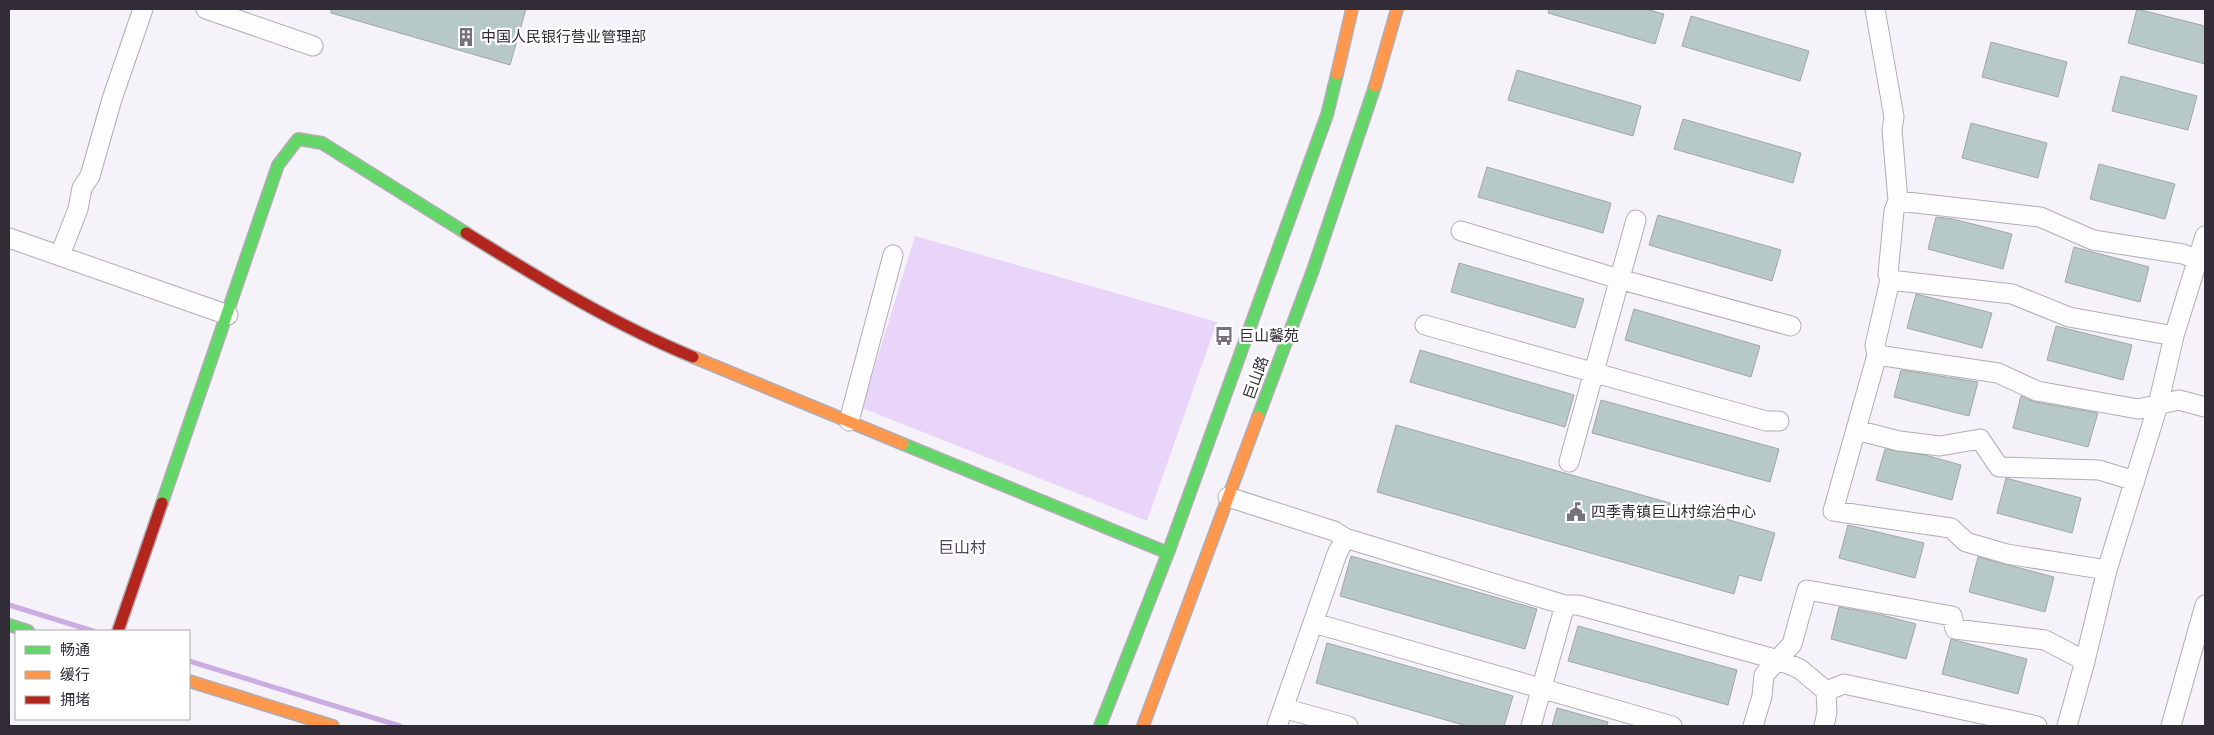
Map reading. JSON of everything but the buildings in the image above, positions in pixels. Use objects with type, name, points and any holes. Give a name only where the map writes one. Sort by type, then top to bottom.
[{"type":"street","points":[[60,255],[78,209],[82,188],[90,176],[112,99],[144,9]]},
{"type":"street","points":[[206,9],[313,46]]},
{"type":"street","name":"巨山路","points":[[1100,726],[1168,553],[1327,115],[1352,9]]},
{"type":"street","name":"巨山路","points":[[1142,726],[1313,270],[1372,97],[1397,9]]},
{"type":"street","points":[[1876,9],[1894,117],[1892,130],[1898,201],[1894,211],[1888,274],[1890,280],[1875,345],[1877,355],[1833,511],[1951,528],[1966,542],[2007,554],[2107,570]]},
{"type":"street","points":[[118,630],[278,165],[298,140],[322,144],[563,294],[661,344],[1168,553]]},
{"type":"street","points":[[1898,201],[2040,217],[2093,240],[2182,254],[2198,260]]},
{"type":"street","points":[[1569,462],[1636,220]]},
{"type":"street","points":[[1461,231],[1619,279],[1791,326]]},
{"type":"street","points":[[2067,726],[2086,661],[2107,570],[2158,405],[2174,336],[2205,236]]},
{"type":"street","points":[[9,238],[228,315]]},
{"type":"street","points":[[849,421],[893,255]]},
{"type":"street","points":[[1890,280],[2012,294],[2069,317],[2174,336]]},
{"type":"street","points":[[1425,325],[1766,421],[1779,421]]},
{"type":"street","points":[[1877,355],[1998,372],[2037,391],[2138,409],[2179,400],[2205,407]]},
{"type":"street","points":[[1856,430],[1899,441],[1940,446],[1980,438],[1999,467],[2099,470],[2135,481]]},
{"type":"street","points":[[1228,497],[1334,531],[1345,538],[1565,605],[1578,605],[1779,660],[1800,669],[1826,691],[1827,712],[1824,726]]},
{"type":"street","points":[[1276,726],[1337,554],[1345,538]]},
{"type":"street","points":[[1753,726],[1762,696],[1764,675],[1792,644],[1807,590],[1952,616],[1954,629],[2045,640],[2086,661]]},
{"type":"street","points":[[1531,726],[1565,605]]},
{"type":"street","points":[[2171,726],[2205,605]]},
{"type":"street","points":[[1314,623],[1672,726]]},
{"type":"street","points":[[9,625],[25,630]]},
{"type":"street","points":[[190,681],[333,726]]},
{"type":"street","points":[[1826,691],[1844,684],[2037,726]]},
{"type":"street","points":[[1283,708],[1348,726]]},
{"type":"shaded area","points":[[915,236],[1217,322],[1147,521],[862,408]]},
{"type":"waterway","points":[[9,605],[90,630]]},
{"type":"waterway","points":[[190,661],[400,726]]},
{"type":"traffic: fast","points":[[1100,726],[1168,553],[1327,115],[1337,74]]},
{"type":"traffic: fast","points":[[1258,417],[1313,270],[1375,86]]},
{"type":"traffic: fast","points":[[162,503],[278,165],[298,139],[322,143],[466,233]]},
{"type":"traffic: fast","points":[[903,444],[1168,553]]},
{"type":"traffic: fast","points":[[9,625],[25,630]]},
{"type":"traffic: slow","points":[[1337,74],[1352,9]]},
{"type":"traffic: slow","points":[[1375,86],[1397,9]]},
{"type":"traffic: slow","points":[[693,357],[903,444]]},
{"type":"traffic: slow","points":[[1143,726],[1258,417]]},
{"type":"traffic: slow","points":[[190,681],[333,726]]},
{"type":"traffic: jam","points":[[466,233],[549,284],[634,330],[693,357]]},
{"type":"traffic: jam","points":[[118,630],[162,503]]},
{"type":"place","name":"中国人民银行营业管理部","points":[[466,37]]},
{"type":"place","name":"巨山馨苑","points":[[1224,336]]},
{"type":"place","name":"四季青镇巨山村综治中心","points":[[1576,512]]},
{"type":"district","name":"巨山村","points":[[962,547]]}]
